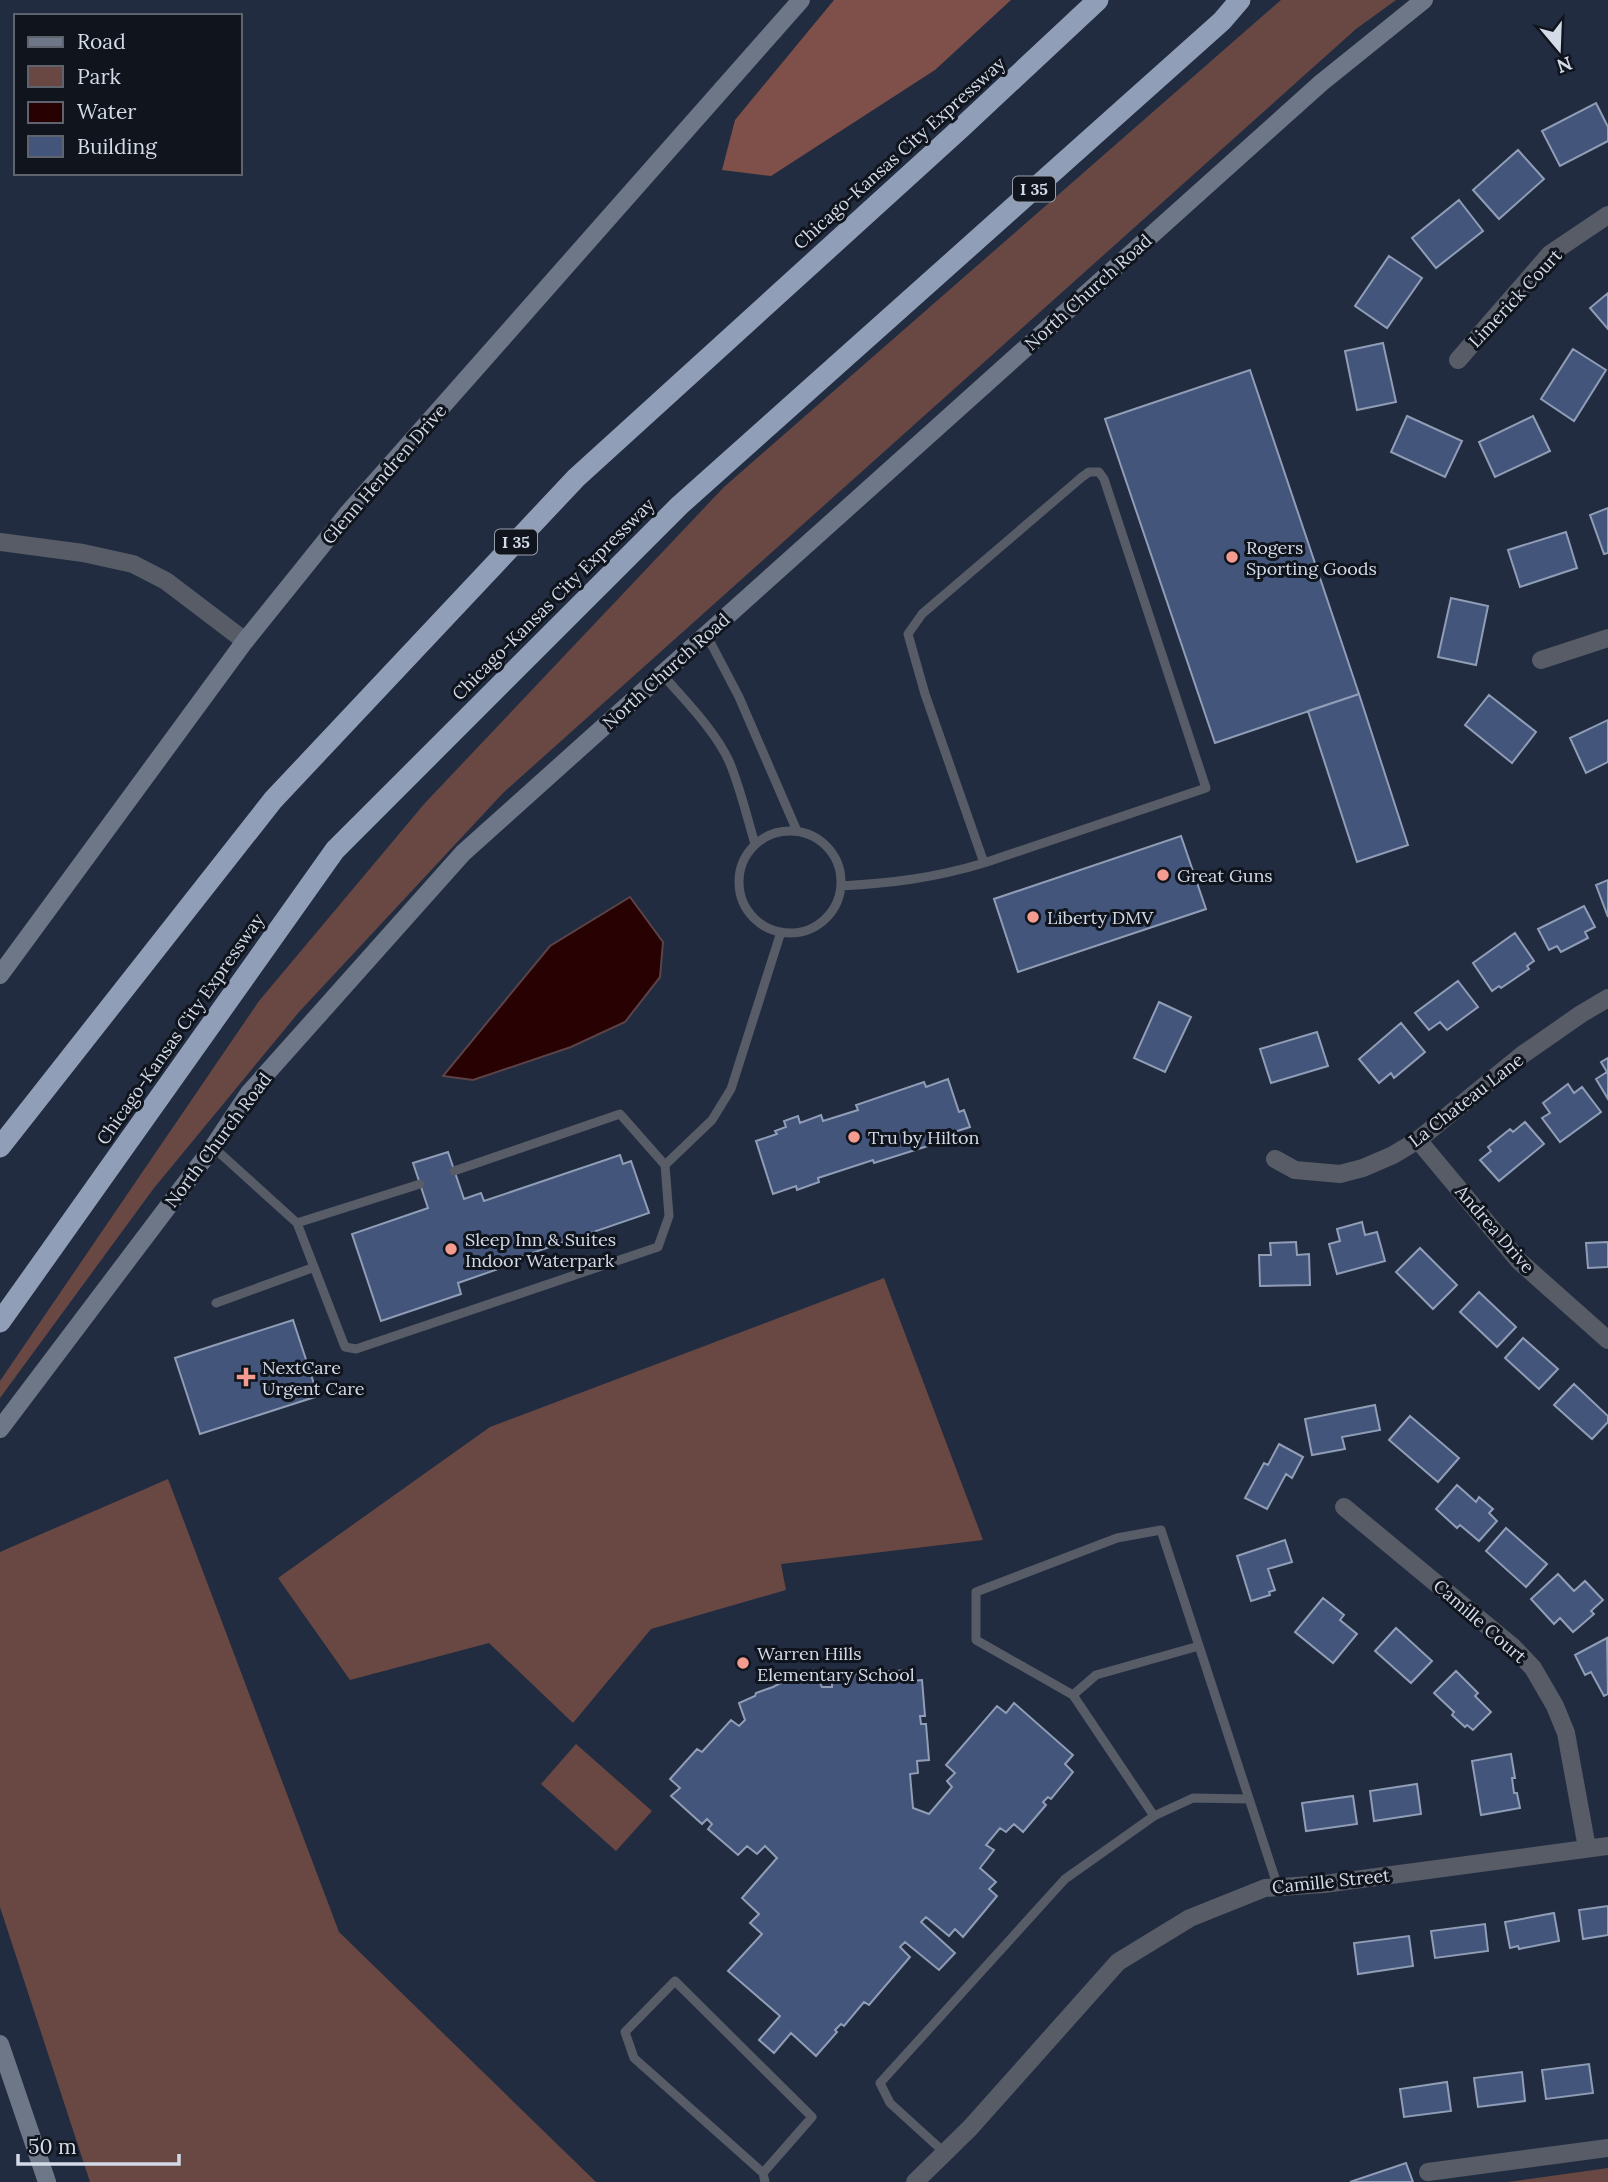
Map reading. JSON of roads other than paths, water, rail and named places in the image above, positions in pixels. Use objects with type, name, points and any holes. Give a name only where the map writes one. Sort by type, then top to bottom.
[{"type":"highway","name":"Chicago-Kansas City Expressway","points":[[0,1147],[273,800],[576,478],[1098,0]]},
{"type":"highway","name":"Chicago-Kansas City Expressway","points":[[0,1322],[335,850],[680,505],[1222,21],[1240,0]]},
{"type":"highway","points":[[1222,21],[1252,0]]},
{"type":"main road","name":"Glenn Hendren Drive","points":[[0,975],[245,641],[348,513],[801,0]]},
{"type":"main road","name":"North Church Road","points":[[0,1429],[213,1147],[249,1093],[463,853],[1321,83],[1424,0]]},
{"type":"main road","points":[[0,2044],[47,2182]]},
{"type":"street","name":"Limerick Court","points":[[1458,360],[1550,254],[1608,215]]},
{"type":"street","points":[[0,542],[83,552],[132,564],[166,581],[245,641]]},
{"type":"street","points":[[1541,660],[1608,638]]},
{"type":"street","name":"La Chateau Lane","points":[[1275,1158],[1295,1170],[1340,1174],[1363,1168],[1392,1155],[1419,1140],[1522,1055],[1608,998]]},
{"type":"street","name":"Andrea Drive","points":[[1419,1140],[1519,1261],[1608,1340]]},
{"type":"street","name":"Camille Court","points":[[1344,1507],[1513,1647],[1532,1668],[1555,1706],[1566,1733],[1587,1849]]},
{"type":"street","name":"Camille Street","points":[[915,2182],[970,2128],[1118,1962],[1190,1918],[1265,1888],[1324,1884],[1608,1846]]},
{"type":"street","points":[[1428,2172],[1608,2148]]},
{"type":"lane","points":[[841,886],[918,880],[948,874],[984,863],[1206,788],[1104,479],[1099,472],[1089,472],[1082,477],[922,614],[908,634],[925,694],[984,863]]},
{"type":"lane","points":[[706,634],[739,697],[797,831]]},
{"type":"lane","points":[[663,676],[694,709],[729,761],[755,844]]},
{"type":"lane","points":[[797,831],[809,834],[830,850],[840,873],[841,886],[833,909],[816,926],[793,933],[781,932],[758,922],[743,902],[739,878],[747,854],[755,844],[775,833],[797,831]]},
{"type":"lane","points":[[665,1165],[712,1120],[731,1089],[781,932]]},
{"type":"lane","points":[[213,1147],[297,1223],[312,1268],[345,1348],[356,1349],[658,1247],[669,1216],[665,1165],[620,1114],[454,1171]]},
{"type":"lane","points":[[297,1223],[420,1184]]},
{"type":"lane","points":[[216,1303],[312,1268]]},
{"type":"lane","points":[[1154,1816],[1073,1695],[976,1640],[976,1592],[1117,1538],[1161,1530],[1278,1887]]},
{"type":"lane","points":[[1073,1695],[1096,1675],[1199,1646]]},
{"type":"lane","points":[[945,2153],[890,2103],[880,2083],[1065,1879],[1154,1816],[1193,1798],[1249,1799]]},
{"type":"lane","points":[[675,1981],[812,2117],[764,2177],[634,2058],[625,2032],[675,1981]]},
{"type":"water","points":[[630,897],[663,942],[660,977],[625,1022],[571,1047],[473,1080],[443,1076],[550,946]]},
{"type":"place","name":"Rogers Sporting Goods","points":[[1232,557]]},
{"type":"place","name":"Great Guns","points":[[1163,875]]},
{"type":"place","name":"Liberty DMV","points":[[1033,917]]},
{"type":"place","name":"Tru by Hilton","points":[[854,1137]]},
{"type":"place","name":"Sleep Inn & Suites Indoor Waterpark","points":[[451,1249]]},
{"type":"place","name":"NextCare Urgent Care","points":[[246,1377]]},
{"type":"place","name":"Warren Hills Elementary School","points":[[743,1663]]}]
